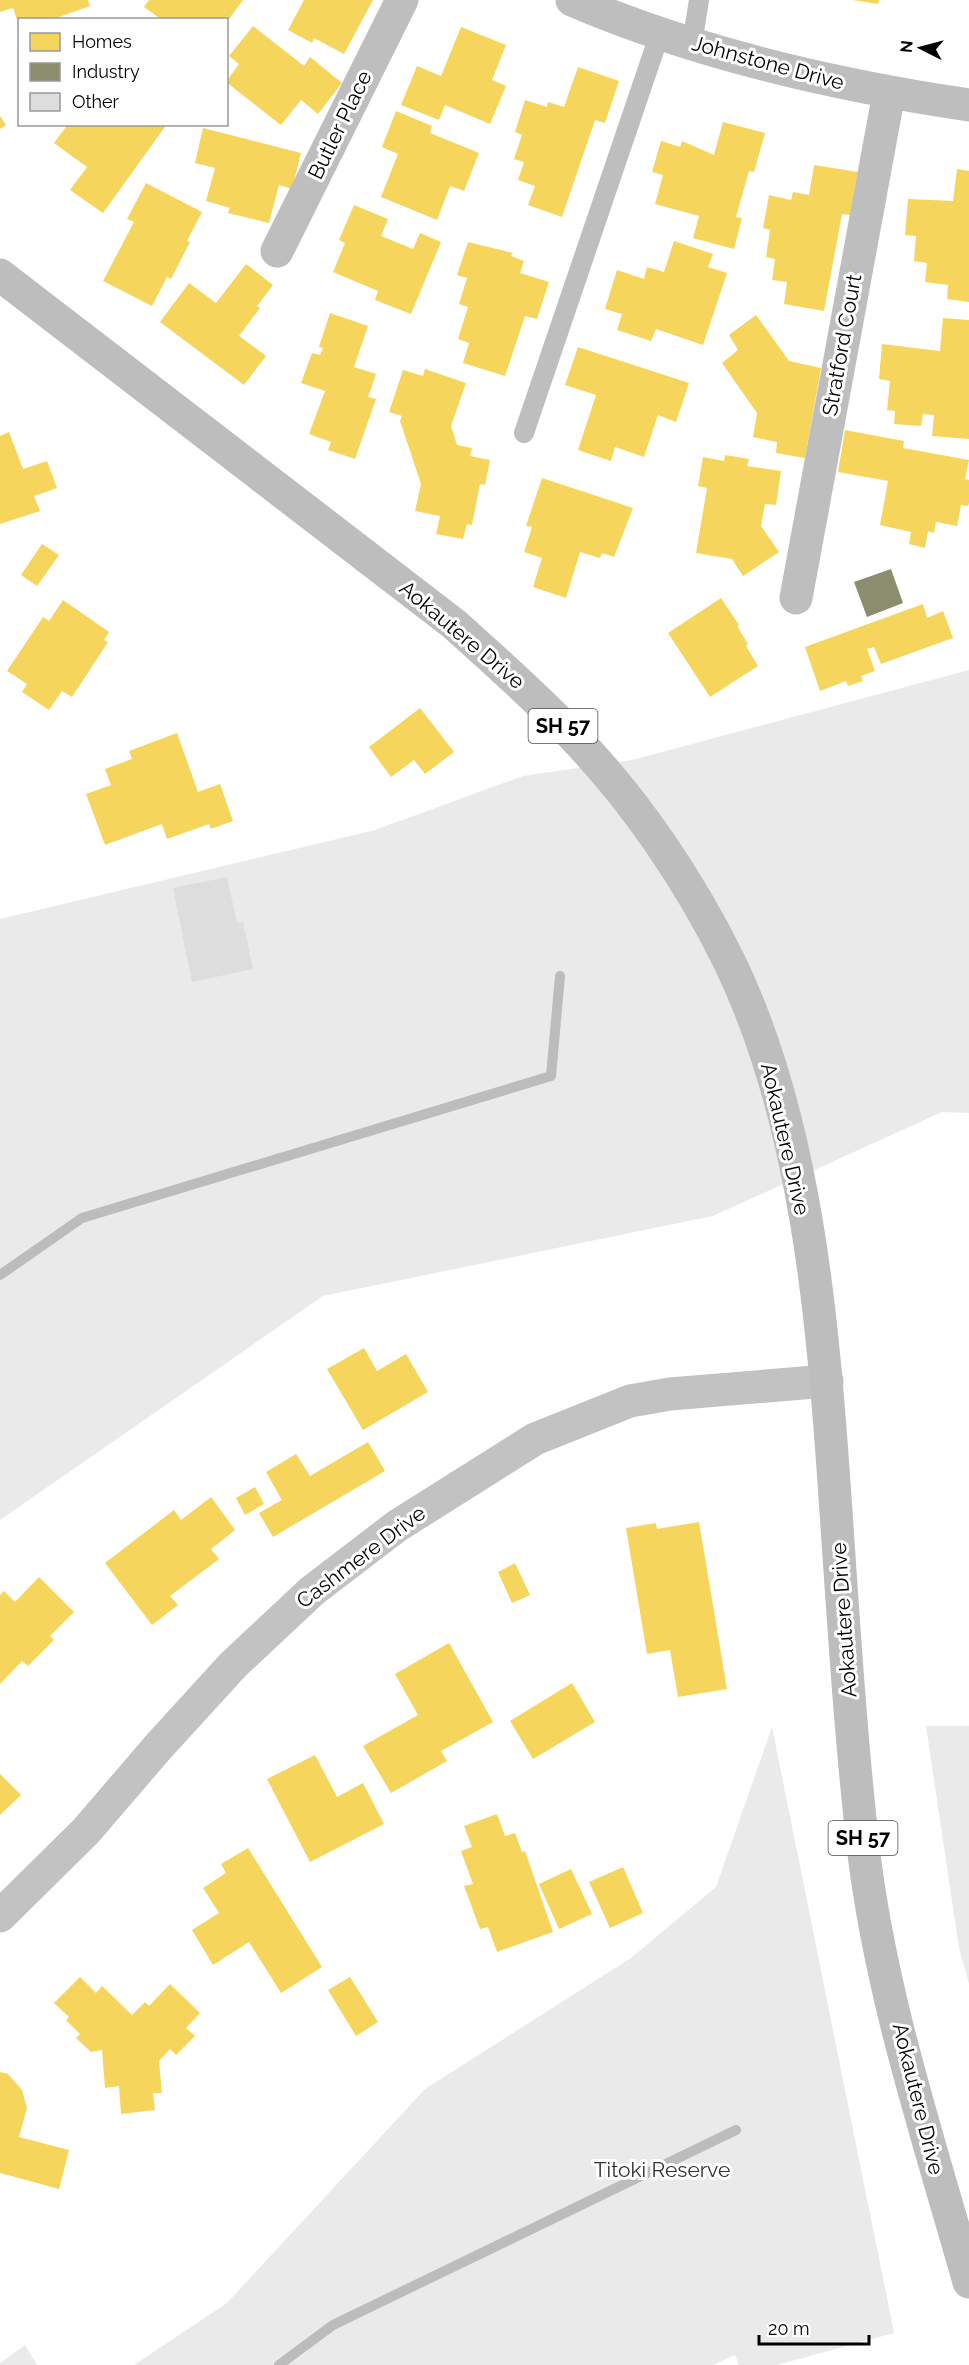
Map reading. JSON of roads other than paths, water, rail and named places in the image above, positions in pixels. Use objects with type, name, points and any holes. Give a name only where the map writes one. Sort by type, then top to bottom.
[{"type":"highway","name":"Aokautere Drive","points":[[0,275],[454,624],[530,693],[575,738],[618,787],[677,870],[730,964],[776,1081],[806,1226],[827,1381],[847,1670],[864,1853],[882,1957],[930,2151],[969,2282]]},
{"type":"street","name":"Butler Place","points":[[278,251],[402,0]]},
{"type":"street","name":"Johnstone Drive","points":[[572,0],[715,52],[888,93],[969,105]]},
{"type":"street","name":"Stratford Court","points":[[796,598],[888,93]]},
{"type":"street","name":"Cashmere Drive","points":[[0,1916],[86,1831],[232,1665],[312,1591],[397,1526],[535,1439],[630,1401],[670,1394],[827,1381]]},
{"type":"lane","points":[[692,44],[699,0]]},
{"type":"lane","points":[[524,433],[660,33]]},
{"type":"waterway","points":[[0,1275],[82,1218],[551,1076],[560,976]]},
{"type":"waterway","points":[[279,2365],[333,2325],[736,2130]]},
{"type":"park label","name":"Titoki Reserve","points":[[662,2170]]}]
